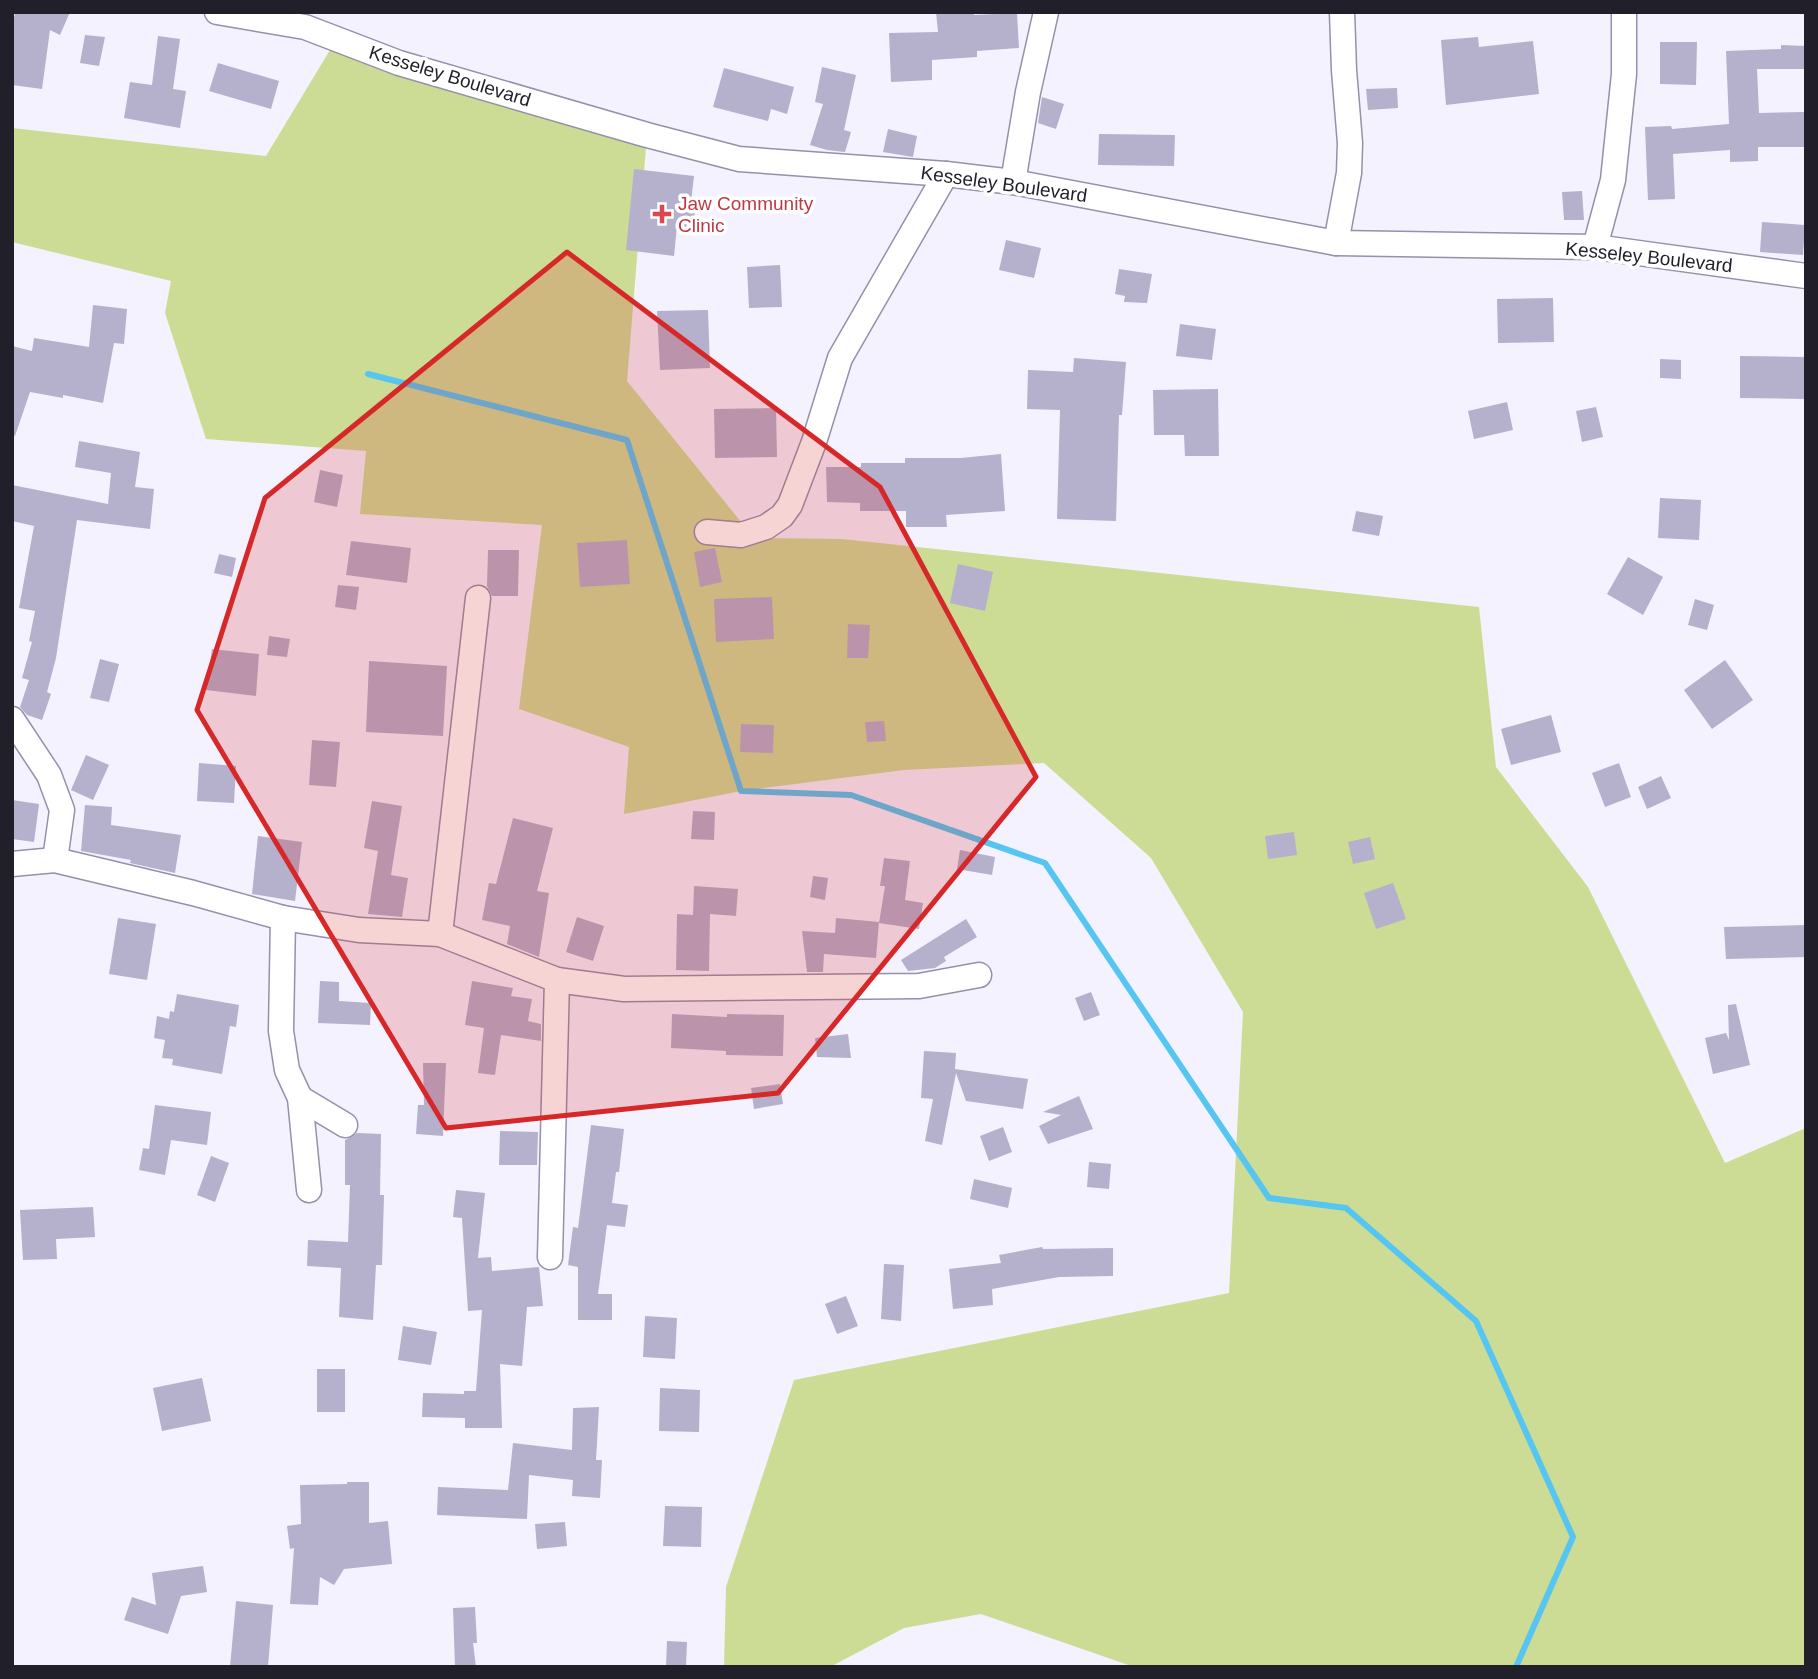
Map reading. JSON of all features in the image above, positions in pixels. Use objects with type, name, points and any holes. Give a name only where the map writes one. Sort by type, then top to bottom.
[{"type":"street","name":"Kesseley Boulevard","points":[[217,12],[305,27],[399,64],[739,159],[946,174],[1013,182],[1336,243],[1595,247],[1806,276]]},
{"type":"street","points":[[1013,182],[1028,92],[1046,12]]},
{"type":"street","points":[[1336,243],[1349,173],[1350,143],[1342,12]]},
{"type":"street","points":[[1595,247],[1613,180],[1624,75],[1625,12]]},
{"type":"street","points":[[706,532],[741,535],[766,527],[782,516],[790,505],[814,442],[840,358],[946,174]]},
{"type":"street","points":[[440,934],[478,598]]},
{"type":"street","points":[[12,719],[49,775],[62,810],[55,860]]},
{"type":"street","points":[[12,864],[55,860],[283,918],[359,930],[440,934],[557,980],[624,989],[919,986],[979,975]]},
{"type":"street","points":[[283,918],[281,1031],[287,1070],[300,1098],[309,1190]]},
{"type":"street","points":[[550,1257],[557,980]]},
{"type":"street","points":[[300,1098],[345,1125]]},
{"type":"highlighted area","points":[[567,252],[880,487],[1036,777],[778,1093],[446,1128],[197,710],[265,498]]},
{"type":"green space","points":[[330,50],[399,63],[647,135],[627,381],[754,538],[842,539],[1479,607],[1496,767],[1588,887],[1725,1163],[1806,1128],[1806,1663],[1801,1667],[1134,1667],[981,1614],[904,1628],[830,1667],[724,1667],[726,1587],[794,1380],[1229,1293],[1243,1012],[1151,858],[1044,763],[904,770],[741,791],[624,814],[629,747],[519,709],[542,525],[360,514],[366,451],[206,439],[165,313],[171,281],[12,242],[12,128],[266,156]]},
{"type":"building","points":[[12,12],[70,12],[60,35],[50,30],[42,89],[12,85],[12,21],[15,15]]},
{"type":"building","points":[[936,12],[974,12],[974,15],[1017,13],[1019,48],[977,51],[977,57],[932,60],[932,80],[891,82],[889,33],[938,32]]},
{"type":"building","points":[[85,35],[105,37],[99,66],[80,63]]},
{"type":"building","points":[[158,36],[180,39],[173,89],[186,91],[180,128],[124,118],[130,82],[152,85]]},
{"type":"building","points":[[1478,37],[1479,47],[1533,41],[1539,94],[1446,105],[1441,40]]},
{"type":"building","points":[[1660,42],[1697,42],[1696,85],[1660,84]]},
{"type":"building","points":[[1781,45],[1806,46],[1806,69],[1757,69],[1759,113],[1806,112],[1806,147],[1758,147],[1758,161],[1730,162],[1730,150],[1673,154],[1675,199],[1648,200],[1645,127],[1671,126],[1672,129],[1729,124],[1726,51],[1781,49]]},
{"type":"building","points":[[218,63],[279,81],[271,109],[209,91]]},
{"type":"building","points":[[822,67],[856,75],[844,130],[851,132],[845,152],[810,145],[823,104],[815,102]]},
{"type":"building","points":[[724,68],[794,87],[787,114],[771,109],[768,121],[713,107]]},
{"type":"building","points":[[1397,88],[1398,108],[1368,110],[1366,89]]},
{"type":"building","points":[[1042,97],[1064,104],[1056,129],[1038,123]]},
{"type":"building","points":[[888,129],[917,136],[913,157],[883,152]]},
{"type":"building","points":[[1099,134],[1175,135],[1174,166],[1098,165]]},
{"type":"building","name":"Jaw Community Clinic","points":[[634,169],[694,176],[691,202],[696,202],[693,228],[677,226],[674,256],[626,250]]},
{"type":"building","points":[[1582,191],[1584,220],[1564,220],[1562,192]]},
{"type":"building","points":[[1762,222],[1805,225],[1803,255],[1760,252]]},
{"type":"building","points":[[1006,240],[1041,248],[1034,278],[999,270]]},
{"type":"building","points":[[780,265],[782,307],[749,308],[747,267]]},
{"type":"building","points":[[1119,269],[1152,274],[1147,303],[1124,302],[1125,296],[1115,294]]},
{"type":"building","points":[[1553,298],[1554,342],[1498,343],[1497,299]]},
{"type":"building","points":[[93,305],[127,309],[124,344],[114,343],[103,403],[30,392],[15,436],[12,435],[12,346],[32,351],[34,338],[89,347]]},
{"type":"building","points":[[708,310],[710,368],[660,370],[657,311]]},
{"type":"building","points":[[1180,324],[1216,329],[1212,360],[1176,356]]},
{"type":"building","points":[[1740,356],[1806,357],[1806,399],[1740,398]]},
{"type":"building","points":[[1074,358],[1126,362],[1122,415],[1119,415],[1116,521],[1057,519],[1060,410],[1027,409],[1028,370],[1073,372]]},
{"type":"building","points":[[1660,359],[1681,360],[1681,379],[1660,378]]},
{"type":"building","points":[[1218,389],[1219,456],[1185,456],[1184,435],[1154,435],[1153,390]]},
{"type":"building","points":[[1507,402],[1513,430],[1474,439],[1468,411]]},
{"type":"building","points":[[1596,407],[1603,437],[1582,442],[1576,411]]},
{"type":"building","points":[[776,408],[777,457],[715,458],[714,409]]},
{"type":"building","points":[[79,441],[140,452],[135,487],[154,489],[150,529],[77,520],[56,658],[47,692],[51,694],[42,720],[27,715],[20,707],[29,680],[22,678],[32,642],[29,641],[35,611],[19,608],[34,526],[12,521],[12,485],[108,504],[111,473],[75,467]]},
{"type":"building","points":[[1001,454],[1005,511],[946,515],[947,527],[906,527],[906,511],[860,511],[860,503],[827,502],[826,467],[861,467],[861,463],[905,463],[905,458],[961,458]]},
{"type":"building","points":[[320,470],[343,475],[337,507],[314,502]]},
{"type":"building","points":[[1660,498],[1701,500],[1699,540],[1658,538]]},
{"type":"building","points":[[1356,511],[1383,516],[1379,536],[1352,531]]},
{"type":"building","points":[[627,540],[630,584],[580,587],[577,543]]},
{"type":"building","points":[[351,541],[411,548],[407,583],[346,575]]},
{"type":"building","points":[[715,548],[722,582],[700,587],[694,552]]},
{"type":"building","points":[[488,550],[519,550],[518,596],[492,596],[487,586]]},
{"type":"building","points":[[219,554],[236,558],[232,577],[214,573]]},
{"type":"building","points":[[1628,557],[1663,577],[1643,615],[1607,594]]},
{"type":"building","points":[[958,564],[993,572],[985,611],[950,603]]},
{"type":"building","points":[[338,585],[359,587],[356,610],[335,607]]},
{"type":"building","points":[[772,597],[774,639],[716,642],[714,599]]},
{"type":"building","points":[[1695,599],[1714,605],[1707,630],[1688,625]]},
{"type":"building","points":[[848,624],[870,625],[868,658],[847,658]]},
{"type":"building","points":[[269,636],[290,639],[287,657],[267,655]]},
{"type":"building","points":[[212,649],[259,654],[256,696],[206,690]]},
{"type":"building","points":[[100,659],[119,664],[109,702],[90,698]]},
{"type":"building","points":[[1725,660],[1753,700],[1712,729],[1684,690]]},
{"type":"building","points":[[369,661],[447,666],[443,736],[366,732]]},
{"type":"building","points":[[1551,715],[1561,752],[1511,765],[1501,729]]},
{"type":"building","points":[[884,721],[886,741],[867,742],[865,722]]},
{"type":"building","points":[[741,724],[774,725],[773,753],[740,752]]},
{"type":"building","points":[[312,740],[340,742],[336,787],[309,785]]},
{"type":"building","points":[[86,755],[109,765],[93,800],[71,790]]},
{"type":"building","points":[[199,763],[236,766],[234,803],[197,801]]},
{"type":"building","points":[[1619,763],[1631,797],[1605,807],[1592,773]]},
{"type":"building","points":[[1661,776],[1671,798],[1647,809],[1638,787]]},
{"type":"building","points":[[12,800],[39,804],[34,842],[12,839]]},
{"type":"building","points":[[372,801],[402,806],[391,875],[408,878],[402,917],[368,914],[378,851],[364,848]]},
{"type":"building","points":[[85,805],[112,807],[111,825],[181,835],[175,873],[130,863],[131,860],[81,851]]},
{"type":"building","points":[[693,811],[715,812],[714,840],[691,839]]},
{"type":"building","points":[[513,818],[553,828],[537,891],[549,893],[539,957],[507,944],[510,926],[482,920],[489,883],[496,884]]},
{"type":"building","points":[[1294,832],[1297,855],[1268,859],[1265,836]]},
{"type":"building","points":[[258,836],[302,842],[295,901],[252,894]]},
{"type":"building","points":[[1370,837],[1375,859],[1353,864],[1348,842]]},
{"type":"building","points":[[960,850],[995,857],[992,875],[957,869]]},
{"type":"building","points":[[884,858],[910,861],[905,900],[923,903],[919,929],[879,923],[885,886],[880,886]]},
{"type":"building","points":[[813,876],[828,878],[825,900],[810,897]]},
{"type":"building","points":[[1393,883],[1406,919],[1376,929],[1364,893]]},
{"type":"building","points":[[694,886],[738,889],[736,916],[710,914],[709,971],[676,970],[677,914],[693,915]]},
{"type":"building","points":[[577,917],[604,926],[593,961],[566,952]]},
{"type":"building","points":[[118,918],[156,924],[147,980],[109,974]]},
{"type":"building","points":[[836,918],[879,922],[876,958],[824,954],[823,972],[807,972],[802,931],[835,933]]},
{"type":"building","points":[[966,919],[977,937],[944,957],[946,961],[935,968],[908,971],[901,960]]},
{"type":"building","points":[[1806,925],[1806,957],[1726,959],[1724,927]]},
{"type":"building","points":[[320,981],[339,982],[339,1001],[371,1003],[370,1025],[318,1023]]},
{"type":"building","points":[[472,981],[513,988],[511,996],[532,999],[528,1021],[541,1024],[541,1041],[501,1035],[495,1075],[478,1073],[484,1028],[465,1025]]},
{"type":"building","points":[[1091,992],[1100,1015],[1084,1021],[1075,998]]},
{"type":"building","points":[[177,994],[239,1005],[236,1027],[230,1026],[222,1074],[172,1065],[173,1059],[162,1058],[165,1040],[154,1038],[157,1016],[169,1019],[170,1011],[174,1012]]},
{"type":"building","points":[[1736,1004],[1750,1065],[1713,1074],[1705,1038],[1726,1033],[1729,1040],[1728,1005]]},
{"type":"building","points":[[672,1014],[727,1017],[727,1014],[784,1015],[783,1056],[726,1055],[726,1051],[671,1048]]},
{"type":"building","points":[[848,1034],[851,1058],[817,1057],[815,1038]]},
{"type":"building","points":[[924,1051],[956,1053],[955,1069],[1028,1079],[1023,1109],[966,1101],[956,1073],[942,1145],[925,1141],[933,1099],[921,1098]]},
{"type":"building","points":[[423,1063],[446,1063],[443,1136],[416,1134],[418,1105],[424,1105]]},
{"type":"building","points":[[780,1084],[783,1104],[754,1109],[751,1088]]},
{"type":"building","points":[[1079,1096],[1093,1129],[1048,1144],[1039,1126],[1061,1115],[1043,1112]]},
{"type":"building","points":[[155,1105],[211,1112],[207,1145],[171,1140],[165,1175],[139,1170],[143,1148],[149,1149]]},
{"type":"building","points":[[591,1125],[624,1129],[612,1203],[628,1205],[625,1227],[607,1225],[598,1294],[612,1294],[612,1320],[578,1320],[578,1267],[568,1265],[573,1227],[578,1228]]},
{"type":"building","points":[[1003,1127],[1012,1152],[989,1161],[980,1136]]},
{"type":"building","points":[[500,1131],[538,1132],[537,1165],[499,1165]]},
{"type":"building","points":[[357,1133],[381,1134],[380,1195],[384,1195],[382,1265],[376,1265],[373,1320],[339,1317],[341,1268],[307,1266],[308,1240],[348,1242],[350,1185],[345,1185],[345,1140]]},
{"type":"building","points":[[211,1156],[229,1163],[215,1202],[197,1195]]},
{"type":"building","points":[[1089,1162],[1111,1164],[1109,1189],[1087,1187]]},
{"type":"building","points":[[974,1179],[1012,1188],[1008,1208],[970,1199]]},
{"type":"building","points":[[456,1190],[485,1193],[478,1258],[491,1257],[492,1271],[539,1267],[543,1306],[527,1307],[522,1366],[500,1364],[502,1428],[465,1428],[465,1418],[422,1417],[423,1393],[464,1394],[464,1391],[476,1391],[482,1310],[468,1311],[462,1218],[453,1217]]},
{"type":"building","points":[[93,1207],[95,1237],[56,1239],[57,1259],[23,1260],[20,1210]]},
{"type":"building","points":[[1042,1247],[1113,1248],[1113,1276],[1059,1277],[992,1289],[993,1305],[953,1309],[949,1269],[1001,1263],[999,1255]]},
{"type":"building","points":[[884,1264],[904,1265],[901,1321],[881,1319]]},
{"type":"building","points":[[846,1296],[858,1326],[837,1334],[825,1304]]},
{"type":"building","points":[[645,1316],[677,1318],[675,1359],[643,1357]]},
{"type":"building","points":[[403,1326],[437,1332],[431,1365],[398,1360]]},
{"type":"building","points":[[317,1369],[345,1369],[345,1412],[317,1412]]},
{"type":"building","points":[[202,1378],[211,1421],[162,1431],[153,1388]]},
{"type":"building","points":[[660,1388],[700,1390],[699,1432],[659,1431]]},
{"type":"building","points":[[599,1407],[596,1460],[602,1460],[600,1498],[572,1496],[573,1480],[529,1475],[527,1519],[437,1515],[438,1487],[508,1490],[513,1443],[572,1450],[573,1408]]},
{"type":"building","points":[[369,1482],[369,1523],[388,1521],[392,1564],[344,1569],[334,1585],[320,1577],[318,1605],[290,1604],[294,1548],[290,1549],[287,1526],[301,1524],[300,1485]]},
{"type":"building","points":[[665,1506],[702,1507],[701,1547],[663,1546]]},
{"type":"building","points":[[565,1522],[567,1546],[537,1549],[535,1524]]},
{"type":"building","points":[[203,1566],[207,1592],[181,1596],[168,1634],[124,1620],[132,1597],[156,1605],[152,1573]]},
{"type":"building","points":[[236,1601],[273,1605],[268,1667],[230,1667]]},
{"type":"building","points":[[475,1607],[477,1643],[473,1643],[476,1667],[455,1667],[453,1608]]},
{"type":"building","points":[[667,1641],[687,1642],[686,1667],[666,1667]]},
{"type":"waterway","points":[[368,374],[627,440],[741,791],[851,795],[1045,863],[1269,1198],[1346,1208],[1476,1321],[1573,1537],[1516,1667]]},
{"type":"place","name":"Jaw Community Clinic","points":[[662,214]]}]
